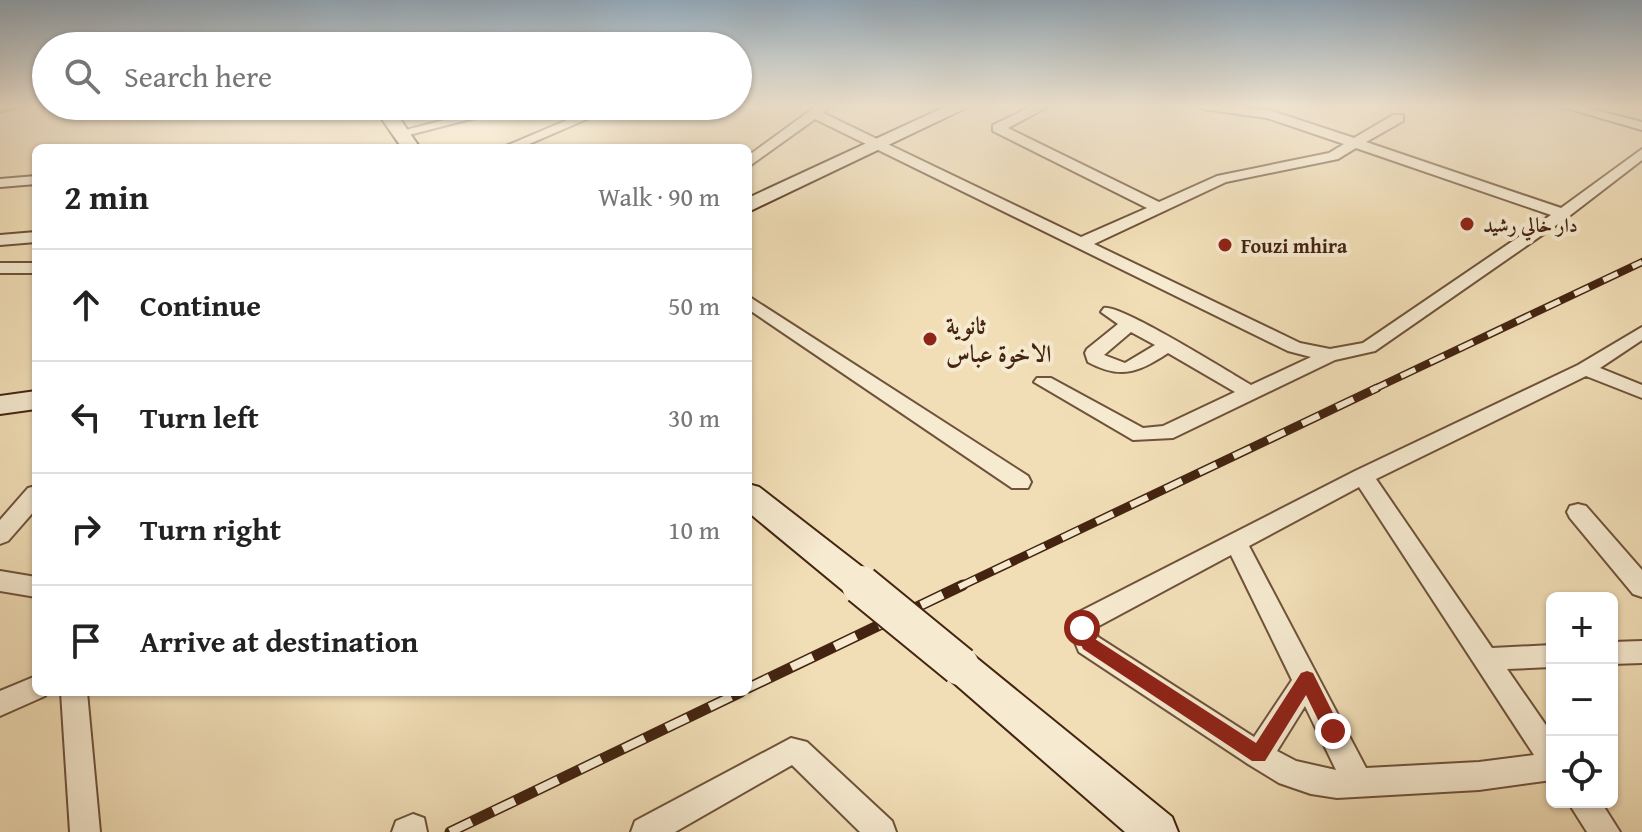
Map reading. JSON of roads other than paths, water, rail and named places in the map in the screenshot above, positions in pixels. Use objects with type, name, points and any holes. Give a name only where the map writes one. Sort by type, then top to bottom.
[{"type":"street","points":[[752,160],[774,144]]},
{"type":"street","points":[[752,202],[878,144]]},
{"type":"street","points":[[882,144],[1294,347],[1330,355]]},
{"type":"street","points":[[1030,144],[1157,207]]},
{"type":"street","points":[[1084,242],[1222,179],[1323,159],[1354,144]]},
{"type":"street","points":[[1358,144],[1563,214]]},
{"type":"street","points":[[1044,382],[1140,435],[1166,433],[1330,355],[1369,347],[1563,214],[1642,153]]},
{"type":"street","points":[[0,183],[32,180]]},
{"type":"street","points":[[0,240],[32,237]]},
{"type":"street","points":[[0,268],[32,268]]},
{"type":"street","points":[[752,304],[1020,482]]},
{"type":"street","points":[[1110,312],[1251,393]]},
{"type":"street","points":[[1131,323],[1094,353],[1095,358],[1114,370],[1123,371],[1168,345]]},
{"type":"street","points":[[1546,767],[1479,776],[1358,783],[1311,780],[1258,755],[1088,644],[1082,628],[1084,621],[1363,476],[1585,369],[1642,332]]},
{"type":"street","points":[[1585,369],[1642,392]]},
{"type":"street","points":[[0,405],[32,401]]},
{"type":"street","points":[[0,418],[32,414]]},
{"type":"street","points":[[1363,476],[1546,749]]},
{"type":"street","points":[[752,498],[960,666],[1157,832]]},
{"type":"street","points":[[0,535],[32,499]]},
{"type":"street","points":[[1578,512],[1642,587]]},
{"type":"street","points":[[1236,543],[1358,783]]},
{"type":"street","points":[[0,581],[32,586]]},
{"type":"street","points":[[1618,653],[1642,652]]},
{"type":"street","points":[[1487,659],[1546,656]]},
{"type":"street","points":[[1258,755],[1307,679]]},
{"type":"street","points":[[0,704],[32,690]]},
{"type":"street","points":[[74,696],[85,832]]},
{"type":"street","points":[[646,832],[791,751],[797,751],[875,830]]},
{"type":"street","points":[[1587,808],[1605,832]]},
{"type":"railway","points":[[1372,390],[1642,262]]},
{"type":"railway","points":[[959,587],[1377,388]]},
{"type":"railway","points":[[752,686],[963,585]]},
{"type":"railway","points":[[450,832],[733,696]]},
{"type":"place","name":"دار خالي رشيد","points":[[1467,224]]},
{"type":"place","name":"Fouzi mhira","points":[[1225,245]]},
{"type":"place","name":"ثانوية الاخوة عباس","points":[[930,339]]}]
